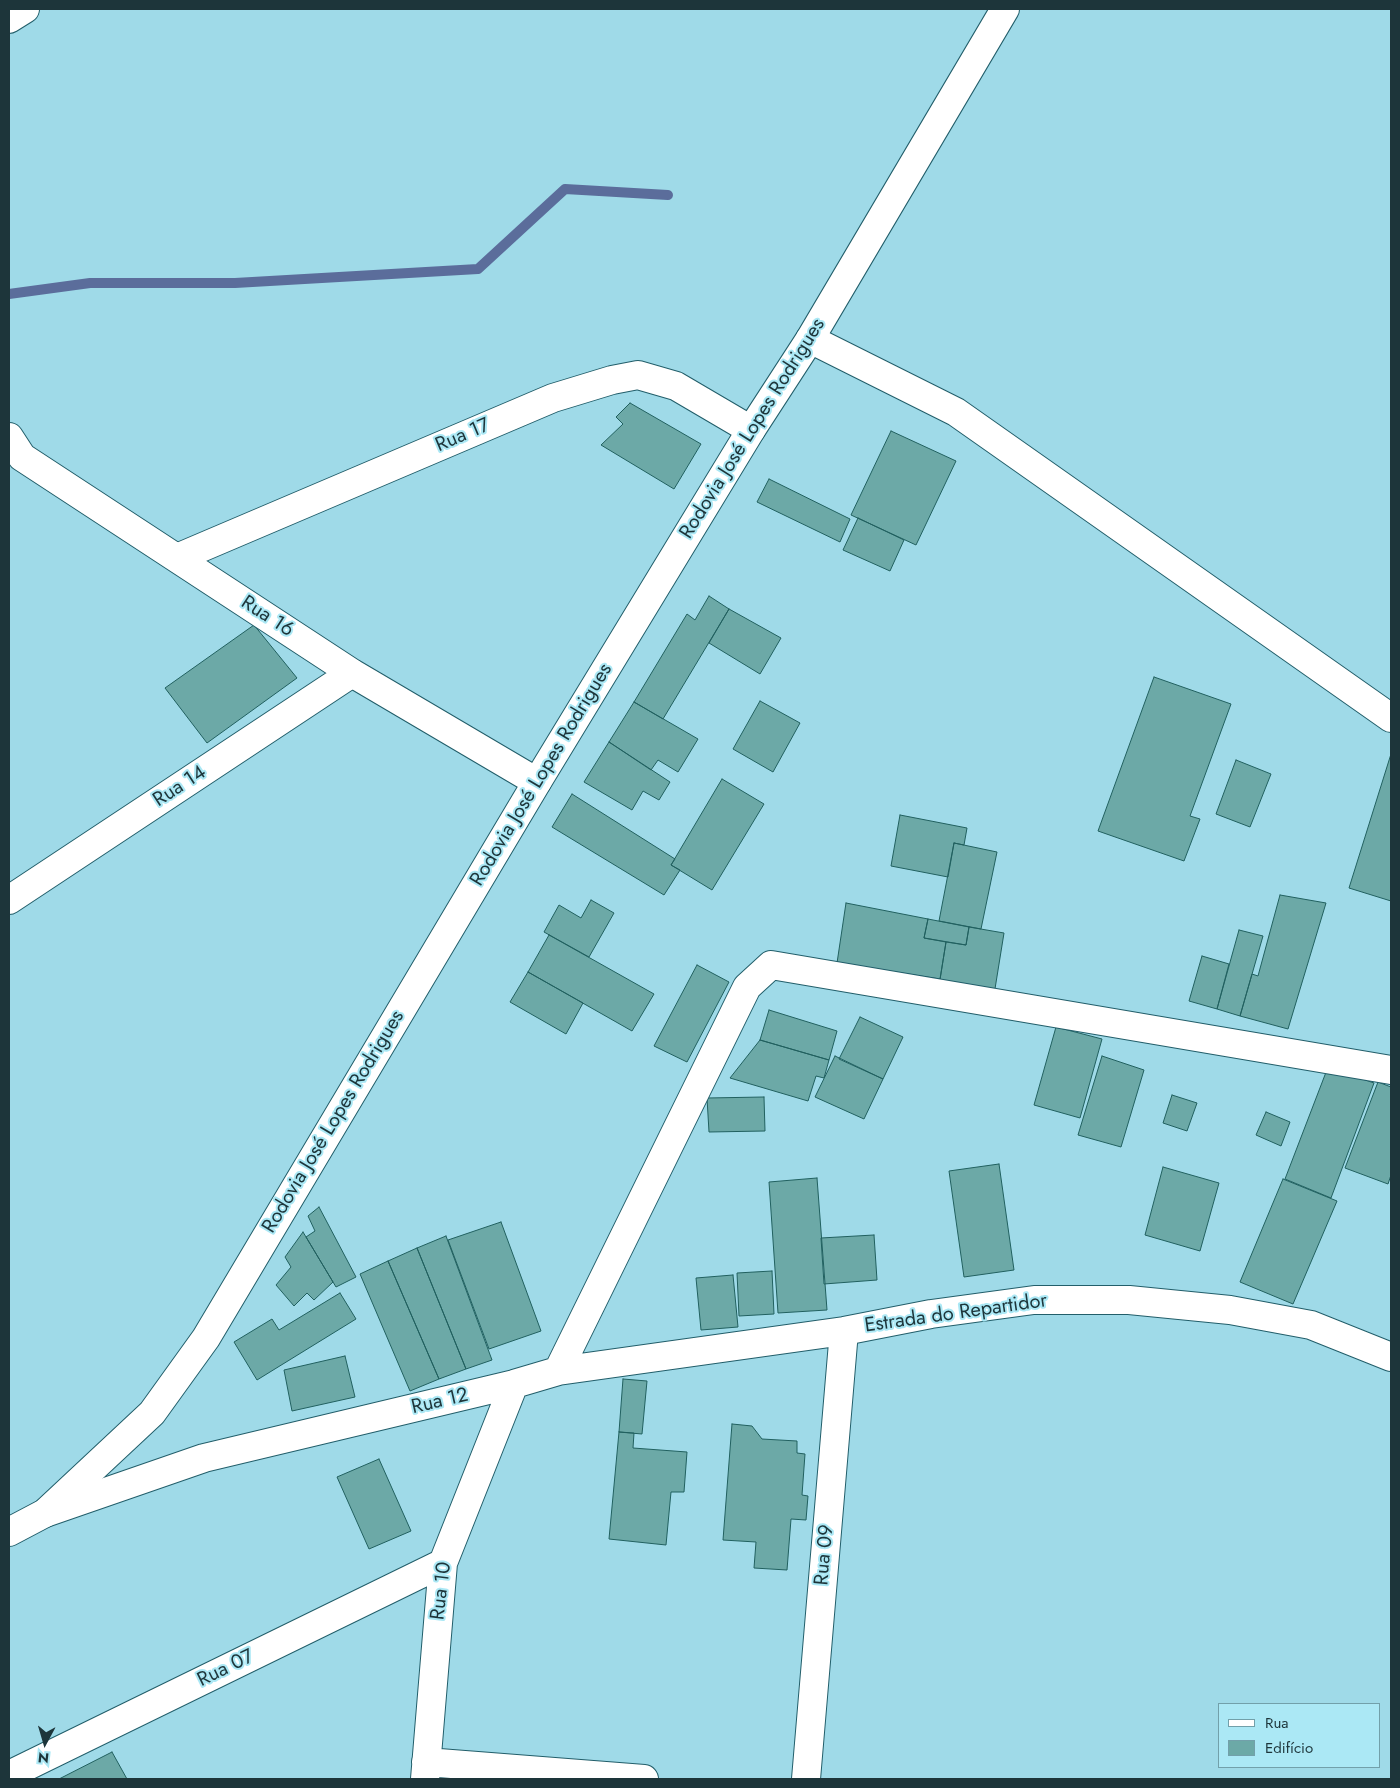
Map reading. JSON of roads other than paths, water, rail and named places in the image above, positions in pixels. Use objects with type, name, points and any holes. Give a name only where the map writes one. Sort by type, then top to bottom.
[{"type":"street","points":[[9,19],[25,9]]},
{"type":"street","name":"Rodovia José Lopes Rodrigues","points":[[44,1513],[152,1413],[206,1338],[537,782],[751,430],[810,339],[1006,9]]},
{"type":"street","points":[[810,339],[956,412],[1391,718]]},
{"type":"street","name":"Rua 17","points":[[177,558],[553,398],[612,380],[638,375],[676,386],[751,430]]},
{"type":"street","name":"Rua 16","points":[[13,454],[177,558],[352,673],[537,782]]},
{"type":"street","name":"Rua 14","points":[[9,900],[352,673]]},
{"type":"street","points":[[558,1371],[747,987],[772,965],[1391,1070]]},
{"type":"street","name":"Estrada do Repartidor","points":[[844,1331],[931,1314],[1034,1300],[1129,1300],[1230,1310],[1311,1325],[1391,1357]]},
{"type":"street","name":"Rua 12","points":[[44,1513],[204,1458],[514,1384],[558,1371],[844,1331]]},
{"type":"street","name":"Rua 09","points":[[806,1779],[844,1331]]},
{"type":"street","name":"Rua 10","points":[[425,1771],[443,1563],[514,1384]]},
{"type":"street","points":[[9,1532],[44,1513]]},
{"type":"street","name":"Rua 07","points":[[9,1775],[443,1563]]},
{"type":"street","points":[[425,1771],[644,1779]]},
{"type":"waterway","points":[[9,294],[90,283],[235,283],[478,269],[565,189],[668,195]]}]
